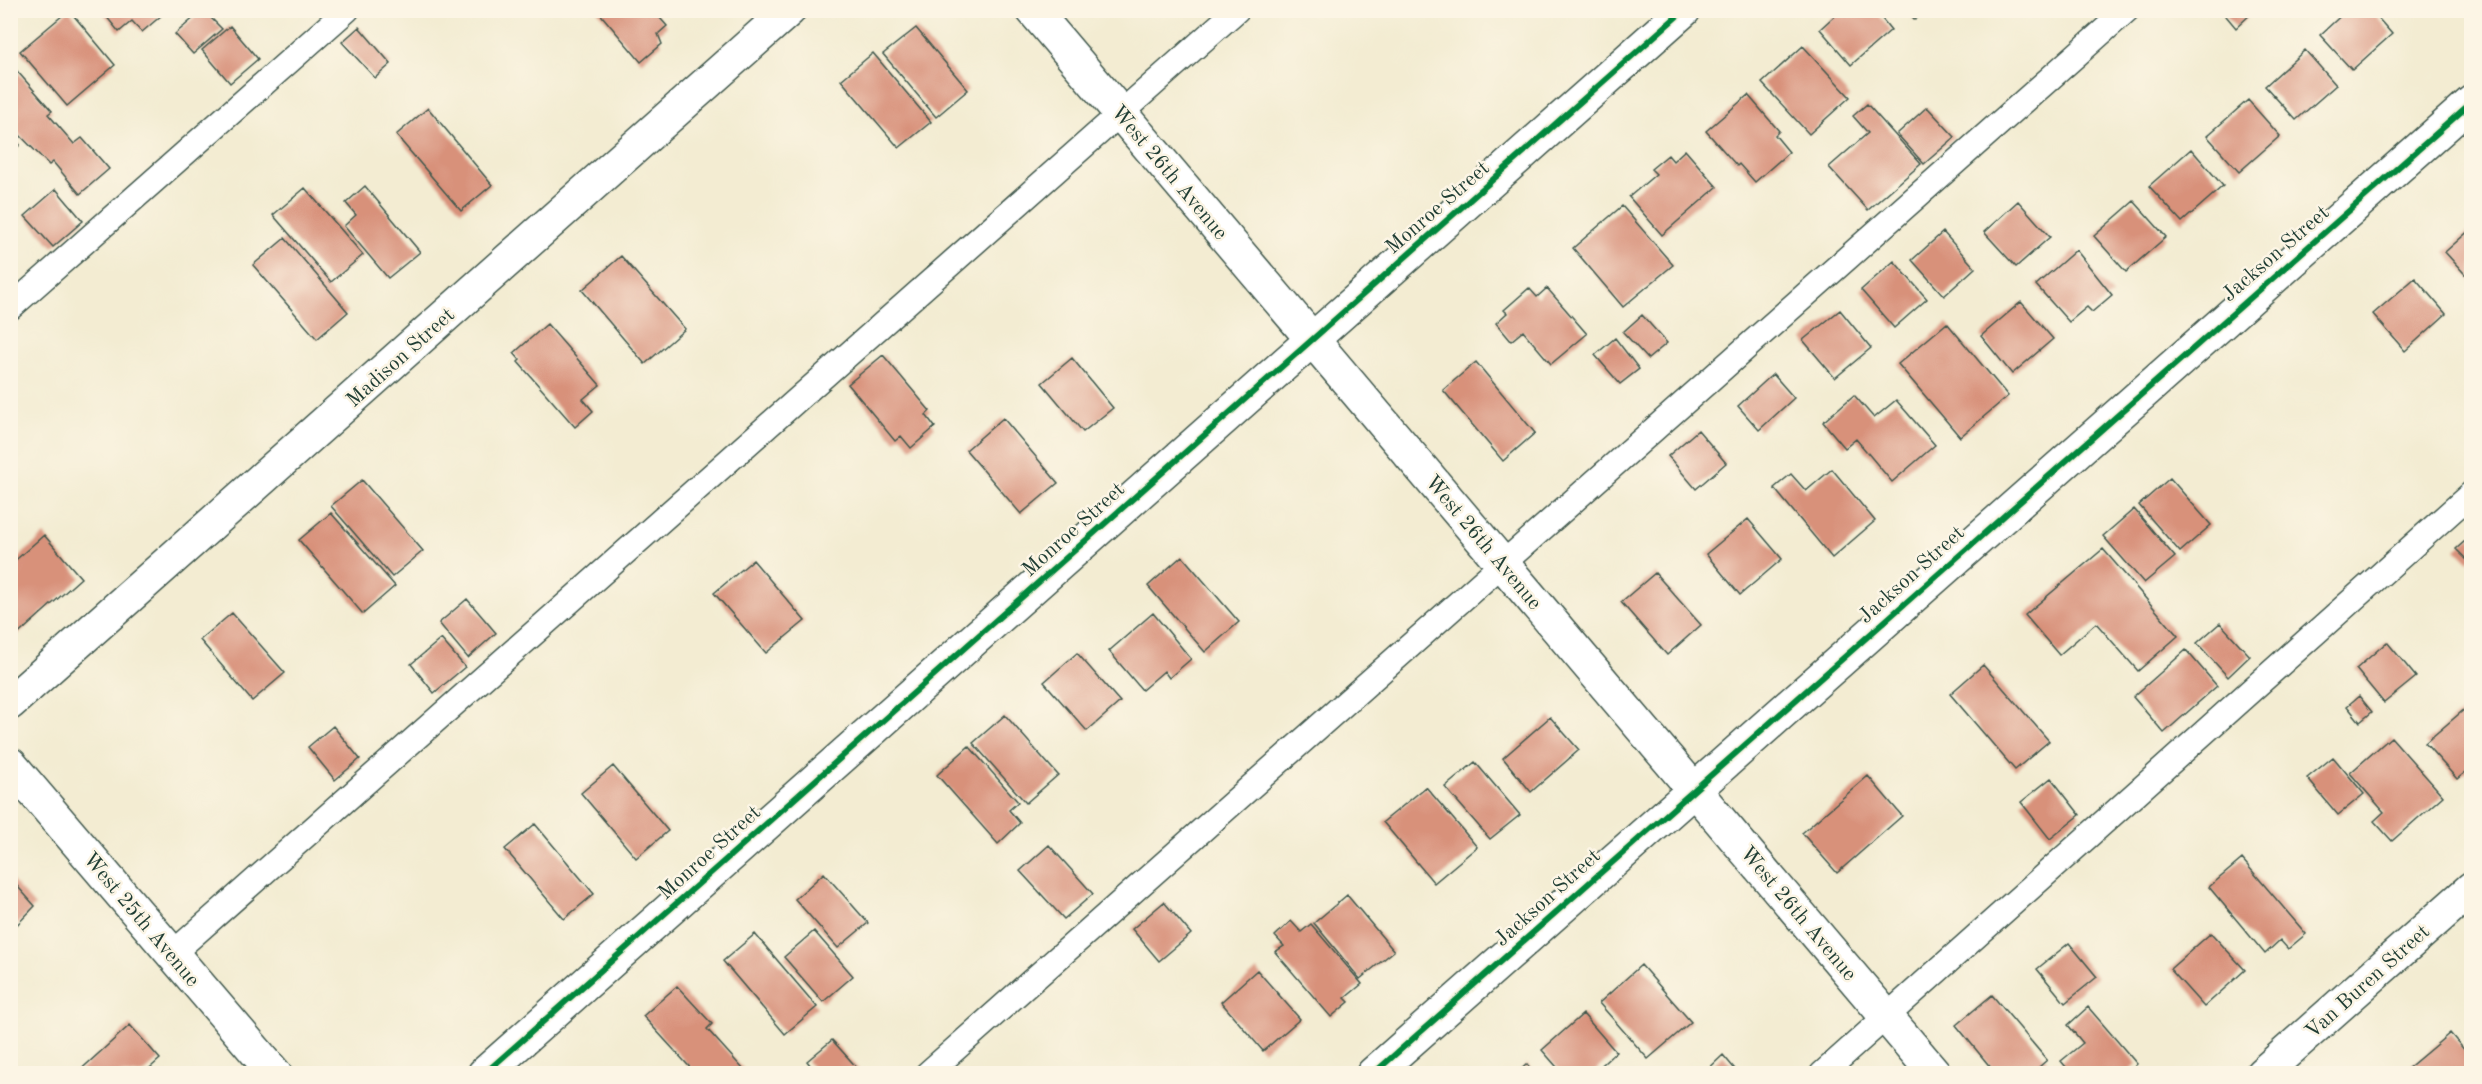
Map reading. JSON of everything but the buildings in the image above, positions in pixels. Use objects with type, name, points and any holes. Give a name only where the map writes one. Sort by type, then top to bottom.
[{"type":"street","name":"Madison Street","points":[[10,703],[789,10]]},
{"type":"street","name":"West 26th Avenue","points":[[1033,10],[1935,1074]]},
{"type":"street","name":"Monroe Street","points":[[484,1074],[1684,10]]},
{"type":"street","name":"Jackson Street","points":[[1373,1074],[1693,788],[2472,102]]},
{"type":"street","name":"West 25th Avenue","points":[[10,764],[274,1074]]},
{"type":"street","name":"Van Buren Street","points":[[2262,1074],[2472,888]]},
{"type":"lane","points":[[10,308],[347,10]]},
{"type":"lane","points":[[172,954],[1237,10]]},
{"type":"lane","points":[[927,1074],[2127,10]]},
{"type":"lane","points":[[1822,1074],[2472,493]]},
{"type":"cycle path","points":[[484,1074],[1684,10]]},
{"type":"cycle path","points":[[1373,1074],[2472,102]]}]
